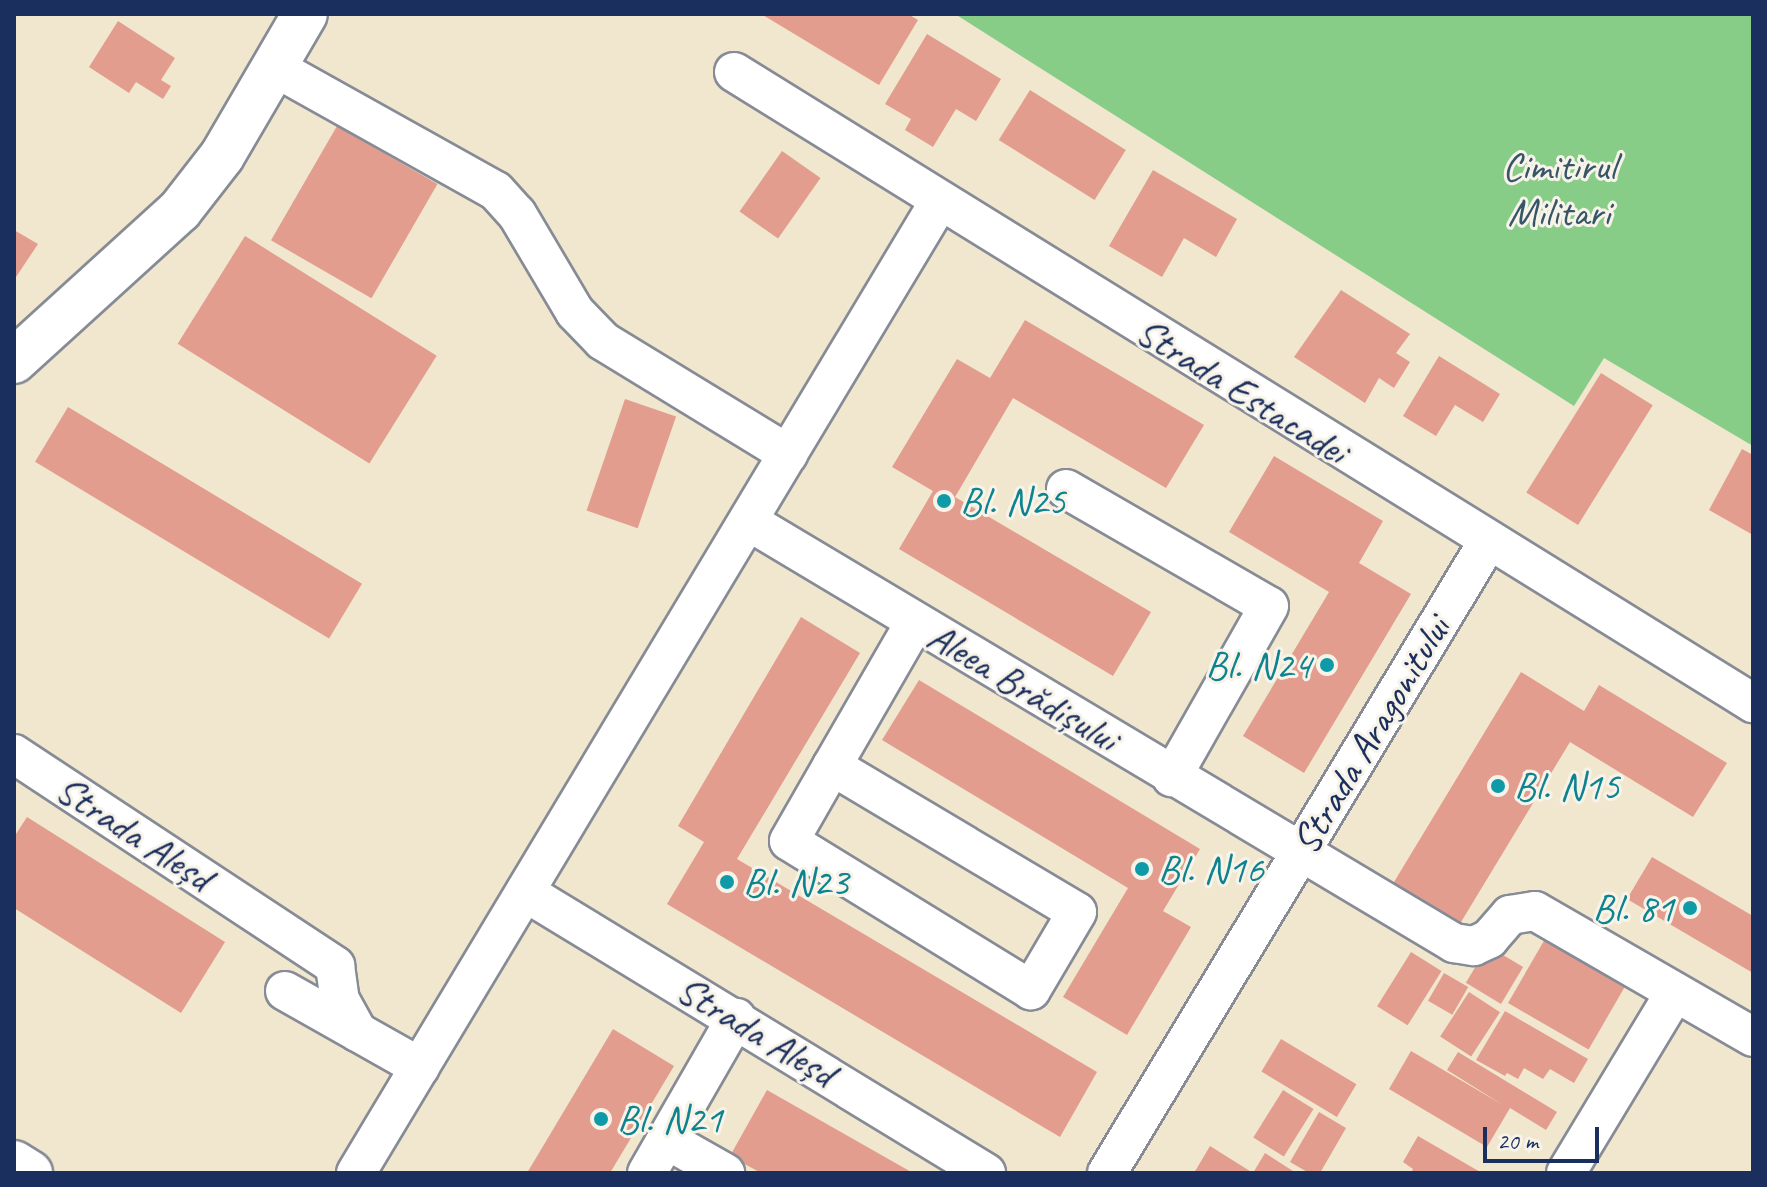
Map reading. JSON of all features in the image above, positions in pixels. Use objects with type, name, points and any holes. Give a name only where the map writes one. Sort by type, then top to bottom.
[{"type":"main road","points":[[14,361],[180,210],[222,156],[305,14]]},
{"type":"main road","points":[[14,1163],[30,1173]]},
{"type":"street","points":[[274,67],[496,191],[517,214],[575,312],[603,341],[788,454]]},
{"type":"street","name":"Strada Estacadei","points":[[734,72],[1487,543],[1753,703]]},
{"type":"street","points":[[356,1173],[939,202]]},
{"type":"street","points":[[1066,489],[1269,606],[1172,777]]},
{"type":"street","name":"Aleea Brădișului","points":[[748,521],[1299,854],[1454,943],[1474,946],[1489,939],[1510,915],[1535,911],[1753,1037]]},
{"type":"street","name":"Strada Aragonitului","points":[[1107,1173],[1487,543]]},
{"type":"street","points":[[832,766],[1077,912],[1031,990],[789,841],[832,766],[915,622]]},
{"type":"street","name":"Strada Aleșd","points":[[14,754],[335,966],[340,1000],[358,1032]]},
{"type":"street","name":"Strada Aleșd","points":[[525,892],[986,1173]]},
{"type":"street","points":[[285,991],[420,1067]]},
{"type":"street","points":[[1566,1173],[1675,992]]},
{"type":"street","points":[[647,1173],[736,1018]]},
{"type":"street","points":[[667,1140],[725,1173]]},
{"type":"green space","name":"Cimitirul Militari","points":[[955,14],[1753,14],[1753,446],[1604,358],[1574,406]]},
{"type":"building","points":[[761,14],[908,14],[918,20],[879,85]]},
{"type":"building","points":[[118,21],[175,58],[161,80],[171,86],[163,99],[136,82],[129,93],[89,67]]},
{"type":"building","points":[[927,34],[1001,79],[976,121],[956,109],[933,147],[905,130],[911,119],[885,104]]},
{"type":"building","points":[[1030,90],[1126,150],[1095,200],[999,140]]},
{"type":"building","points":[[337,126],[437,184],[371,298],[271,240]]},
{"type":"building","points":[[782,151],[821,178],[778,239],[740,212]]},
{"type":"building","points":[[1153,170],[1237,219],[1216,257],[1184,238],[1162,277],[1109,246]]},
{"type":"building","points":[[14,230],[38,244],[14,280]]},
{"type":"building","points":[[245,236],[437,356],[369,463],[178,344]]},
{"type":"building","points":[[1341,290],[1410,334],[1396,353],[1410,362],[1394,388],[1379,378],[1365,403],[1294,357]]},
{"type":"building","name":"Bl. N25","points":[[1025,320],[1204,425],[1166,488],[1013,398],[955,497],[1151,612],[1113,676],[899,549],[933,491],[892,467],[957,359],[990,378]]},
{"type":"building","points":[[1439,356],[1500,394],[1483,422],[1455,405],[1436,436],[1403,416]]},
{"type":"building","points":[[1601,373],[1653,405],[1578,525],[1526,493]]},
{"type":"building","points":[[625,399],[676,417],[638,528],[587,511]]},
{"type":"building","points":[[68,407],[362,584],[329,639],[35,462]]},
{"type":"building","points":[[1742,449],[1753,455],[1753,535],[1709,510]]},
{"type":"building","name":"Bl. N24","points":[[1274,456],[1383,521],[1359,563],[1411,594],[1304,773],[1243,736],[1329,592],[1229,532]]},
{"type":"building","name":"Bl. N23","points":[[801,617],[860,653],[737,859],[1097,1072],[1060,1137],[667,904],[704,842],[678,826]]},
{"type":"building","name":"Bl. N15","points":[[1521,672],[1584,711],[1599,685],[1727,763],[1693,817],[1570,742],[1458,927],[1391,887]]},
{"type":"building","name":"Bl. N16","points":[[919,680],[1200,849],[1163,911],[1191,927],[1127,1035],[1063,997],[1128,888],[882,740]]},
{"type":"building","points":[[27,817],[225,942],[181,1013],[14,908],[14,837]]},
{"type":"building","name":"Bl. 81","points":[[1652,857],[1753,916],[1753,973],[1627,899]]},
{"type":"building","points":[[1545,939],[1626,985],[1589,1050],[1508,1003]]},
{"type":"building","points":[[1488,946],[1523,967],[1501,1004],[1466,983]]},
{"type":"building","points":[[1411,952],[1442,971],[1408,1025],[1377,1006]]},
{"type":"building","points":[[1444,973],[1468,987],[1452,1015],[1428,1001]]},
{"type":"building","points":[[1469,992],[1500,1012],[1471,1057],[1440,1036]]},
{"type":"building","points":[[1505,1011],[1588,1059],[1574,1083],[1550,1069],[1543,1079],[1524,1068],[1518,1079],[1507,1073],[1505,1076],[1476,1060]]},
{"type":"building","name":"Bl. N21","points":[[613,1029],[674,1066],[610,1173],[527,1173]]},
{"type":"building","points":[[1281,1039],[1356,1084],[1337,1117],[1261,1072]]},
{"type":"building","points":[[1411,1051],[1503,1105],[1447,1070],[1458,1052],[1557,1112],[1546,1130],[1510,1108],[1487,1147],[1389,1089]]},
{"type":"building","points":[[767,1090],[913,1173],[761,1173],[730,1156]]},
{"type":"building","points":[[1283,1090],[1314,1109],[1284,1157],[1253,1137]]},
{"type":"building","points":[[1319,1112],[1346,1128],[1320,1173],[1309,1173],[1290,1162]]},
{"type":"building","points":[[1418,1136],[1482,1173],[1411,1173],[1413,1169],[1403,1162]]},
{"type":"building","points":[[1210,1146],[1253,1173],[1194,1173]]},
{"type":"building","points":[[1265,1153],[1296,1173],[1253,1173]]},
{"type":"place","name":"Bl. N25","points":[[944,501]]},
{"type":"place","name":"Bl. N24","points":[[1327,665]]},
{"type":"place","name":"Bl. N15","points":[[1498,786]]},
{"type":"place","name":"Bl. N16","points":[[1142,869]]},
{"type":"place","name":"Bl. N23","points":[[727,882]]},
{"type":"place","name":"Bl. 81","points":[[1690,908]]},
{"type":"place","name":"Bl. N21","points":[[601,1119]]}]
